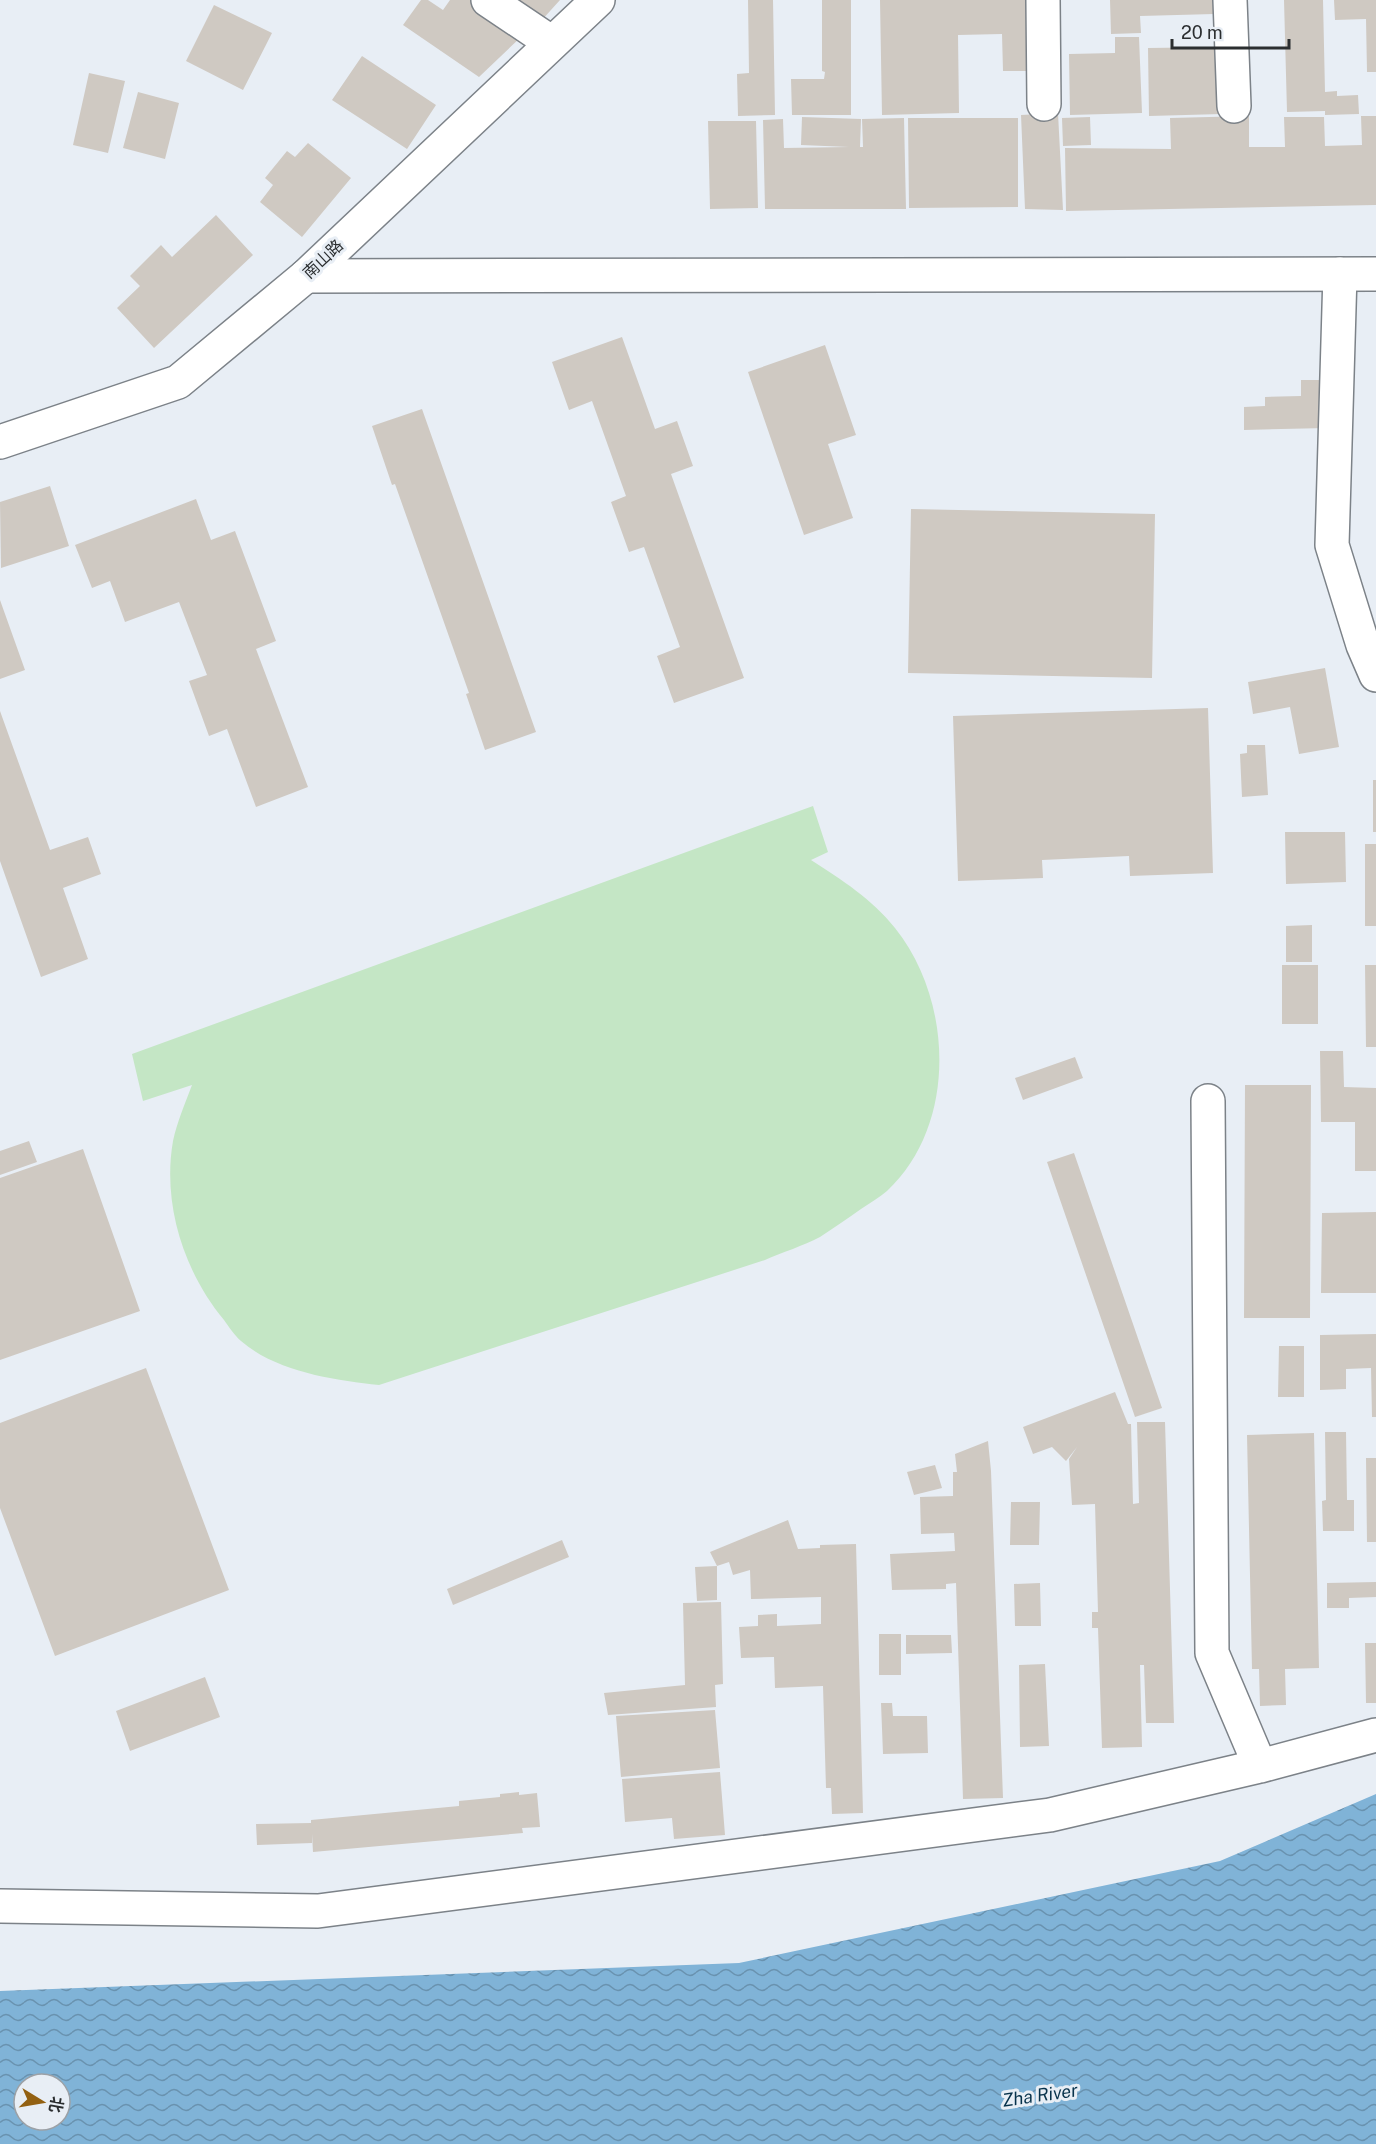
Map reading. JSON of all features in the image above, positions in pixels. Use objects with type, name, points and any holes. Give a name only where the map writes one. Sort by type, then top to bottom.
[{"type":"street","points":[[488,0],[552,43]]},
{"type":"street","name":"南山路","points":[[0,442],[178,382],[306,276],[598,0]]},
{"type":"street","points":[[1043,0],[1044,104]]},
{"type":"street","points":[[1230,0],[1234,105]]},
{"type":"street","points":[[1340,274],[1332,545],[1363,645],[1376,675]]},
{"type":"street","points":[[306,276],[1376,274]]},
{"type":"street","points":[[1208,1101],[1212,1653],[1260,1766]]},
{"type":"street","points":[[0,1906],[318,1911],[1050,1815],[1260,1766],[1376,1735]]},
{"type":"green space","points":[[813,806],[828,852],[811,860],[866,899],[895,928],[914,957],[928,990],[937,1025],[939,1062],[936,1098],[926,1132],[910,1164],[887,1191],[820,1237],[765,1260],[379,1385],[325,1377],[289,1367],[255,1352],[237,1337],[198,1281],[187,1259],[174,1213],[170,1165],[173,1141],[192,1085],[143,1101],[132,1054]]},
{"type":"water","name":"Zha River","points":[[1376,1794],[1376,2144],[0,2144],[0,1991],[739,1963],[1220,1861]]},
{"type":"building","points":[[421,0],[428,0],[443,10],[450,0],[470,0],[522,36],[479,77],[403,25]]},
{"type":"building","points":[[519,0],[560,0],[541,21]]},
{"type":"building","points":[[748,0],[773,0],[775,115],[738,116],[737,74],[749,73]]},
{"type":"building","points":[[822,0],[851,0],[851,115],[792,115],[791,79],[824,79]]},
{"type":"building","points":[[880,0],[1028,0],[1029,71],[1003,71],[1002,34],[958,35],[959,113],[882,115]]},
{"type":"building","points":[[1110,0],[1213,0],[1214,14],[1140,16],[1141,33],[1111,34]]},
{"type":"building","points":[[1284,0],[1323,0],[1325,92],[1337,91],[1337,96],[1358,95],[1359,114],[1325,115],[1325,111],[1287,112]]},
{"type":"building","points":[[1334,0],[1376,0],[1376,72],[1367,72],[1366,19],[1335,20]]},
{"type":"building","points":[[214,5],[272,33],[243,90],[186,61]]},
{"type":"building","points":[[1115,37],[1139,37],[1142,113],[1070,115],[1069,54],[1115,53]]},
{"type":"building","points":[[1221,47],[1222,114],[1149,116],[1148,48]]},
{"type":"building","points":[[362,56],[436,105],[407,149],[332,100]]},
{"type":"building","points":[[89,73],[125,81],[108,153],[73,145]]},
{"type":"building","points":[[138,92],[179,103],[165,159],[123,148]]},
{"type":"building","points":[[1058,113],[1063,210],[1025,209],[1021,115]]},
{"type":"building","points":[[1249,116],[1249,147],[1285,147],[1284,117],[1324,117],[1325,146],[1362,145],[1361,116],[1376,116],[1376,205],[1066,211],[1065,148],[1171,149],[1170,118]]},
{"type":"building","points":[[802,117],[861,119],[860,147],[863,147],[862,119],[904,118],[906,209],[765,209],[763,120],[783,119],[784,148],[849,147],[801,145]]},
{"type":"building","points":[[1090,117],[1091,145],[1063,146],[1062,118]]},
{"type":"building","points":[[908,118],[1018,118],[1018,207],[909,208]]},
{"type":"building","points":[[708,121],[756,121],[758,208],[710,209]]},
{"type":"building","points":[[308,143],[351,178],[302,237],[260,202],[273,185],[265,178],[287,151],[295,157]]},
{"type":"building","points":[[216,215],[253,255],[154,348],[117,308],[140,286],[130,276],[161,245],[172,257]]},
{"type":"building","points":[[622,337],[655,429],[677,421],[693,466],[671,474],[744,678],[674,703],[657,656],[680,647],[644,547],[629,552],[611,502],[626,496],[592,401],[569,410],[552,362]]},
{"type":"building","points":[[825,345],[856,435],[828,444],[853,518],[804,535],[748,372]]},
{"type":"building","points":[[1301,380],[1326,380],[1327,428],[1244,430],[1244,407],[1265,406],[1265,397],[1301,396]]},
{"type":"building","points":[[422,409],[536,732],[485,750],[466,694],[469,693],[395,484],[392,485],[372,426]]},
{"type":"building","points":[[50,486],[69,546],[1,568],[0,502]]},
{"type":"building","points":[[196,499],[211,540],[235,531],[276,641],[256,649],[308,787],[256,807],[227,729],[209,736],[189,681],[207,675],[179,602],[125,622],[110,581],[92,588],[75,545]]},
{"type":"building","points":[[911,509],[1155,514],[1152,678],[908,673]]},
{"type":"building","points":[[0,600],[25,670],[0,679]]},
{"type":"building","points":[[1325,668],[1339,747],[1299,754],[1290,707],[1253,714],[1248,682]]},
{"type":"building","points":[[1208,708],[1213,873],[1130,876],[1129,856],[1042,860],[1043,878],[958,881],[953,716]]},
{"type":"building","points":[[0,711],[50,850],[88,837],[101,874],[63,888],[88,959],[41,977],[0,861]]},
{"type":"building","points":[[1247,745],[1265,745],[1268,795],[1242,797],[1240,754],[1247,753]]},
{"type":"building","points":[[1373,780],[1376,780],[1376,832],[1373,832]]},
{"type":"building","points":[[1285,832],[1345,832],[1346,882],[1286,884]]},
{"type":"building","points":[[1365,844],[1376,844],[1376,926],[1365,926]]},
{"type":"building","points":[[1312,925],[1312,962],[1286,962],[1286,926]]},
{"type":"building","points":[[1282,965],[1318,965],[1318,1024],[1282,1024]]},
{"type":"building","points":[[1365,965],[1376,965],[1376,1047],[1366,1047]]},
{"type":"building","points":[[1320,1051],[1343,1051],[1344,1087],[1376,1088],[1376,1171],[1355,1171],[1355,1122],[1321,1122]]},
{"type":"building","points":[[1075,1057],[1083,1078],[1023,1100],[1015,1078]]},
{"type":"building","points":[[1245,1085],[1311,1085],[1310,1318],[1244,1318]]},
{"type":"building","points":[[29,1141],[37,1162],[0,1175],[0,1151]]},
{"type":"building","points":[[83,1149],[140,1311],[0,1360],[0,1178]]},
{"type":"building","points":[[1074,1153],[1162,1408],[1135,1417],[1047,1162]]},
{"type":"building","points":[[1376,1212],[1376,1293],[1321,1293],[1322,1213]]},
{"type":"building","points":[[1376,1334],[1376,1417],[1372,1417],[1371,1368],[1346,1369],[1346,1389],[1320,1390],[1320,1335]]},
{"type":"building","points":[[1279,1346],[1304,1346],[1304,1397],[1278,1397]]},
{"type":"building","points":[[146,1368],[229,1590],[55,1656],[0,1508],[0,1423]]},
{"type":"building","points":[[1115,1392],[1128,1424],[1131,1424],[1133,1504],[1139,1503],[1137,1422],[1165,1422],[1174,1723],[1146,1723],[1144,1665],[1140,1665],[1142,1747],[1102,1748],[1098,1628],[1092,1628],[1092,1612],[1098,1612],[1095,1504],[1072,1505],[1069,1459],[1077,1447],[1066,1461],[1052,1447],[1033,1454],[1023,1427]]},
{"type":"building","points":[[1325,1432],[1346,1432],[1347,1500],[1354,1500],[1354,1531],[1323,1531],[1322,1501],[1326,1500]]},
{"type":"building","points":[[1314,1433],[1319,1668],[1285,1669],[1286,1705],[1260,1706],[1259,1669],[1252,1669],[1247,1435]]},
{"type":"building","points":[[988,1441],[1003,1798],[963,1799],[956,1583],[946,1584],[946,1589],[892,1590],[890,1554],[955,1551],[954,1533],[921,1534],[920,1497],[953,1496],[953,1472],[957,1472],[955,1454]]},
{"type":"building","points":[[1366,1458],[1376,1458],[1376,1542],[1367,1542]]},
{"type":"building","points":[[935,1465],[942,1488],[914,1495],[907,1472]]},
{"type":"building","points":[[1011,1502],[1040,1502],[1039,1545],[1010,1545]]},
{"type":"building","points":[[788,1520],[798,1549],[820,1548],[820,1545],[856,1544],[863,1813],[832,1814],[831,1788],[826,1788],[823,1686],[775,1688],[774,1657],[741,1658],[739,1627],[758,1626],[758,1615],[777,1614],[777,1626],[821,1624],[821,1597],[751,1599],[750,1570],[733,1575],[729,1562],[717,1566],[710,1552]]},
{"type":"building","points":[[562,1540],[569,1557],[453,1605],[447,1589]]},
{"type":"building","points":[[717,1566],[717,1600],[697,1601],[695,1567]]},
{"type":"building","points":[[1376,1582],[1376,1597],[1349,1598],[1349,1608],[1327,1608],[1327,1583]]},
{"type":"building","points":[[1040,1583],[1041,1626],[1015,1626],[1014,1584]]},
{"type":"building","points":[[721,1602],[723,1684],[715,1685],[716,1707],[608,1715],[604,1693],[685,1685],[683,1603]]},
{"type":"building","points":[[879,1634],[901,1634],[901,1675],[879,1675]]},
{"type":"building","points":[[906,1635],[951,1635],[952,1653],[906,1654]]},
{"type":"building","points":[[1365,1643],[1376,1643],[1376,1703],[1366,1703]]},
{"type":"building","points":[[1045,1664],[1049,1746],[1020,1747],[1019,1665]]},
{"type":"building","points":[[205,1677],[220,1717],[130,1751],[116,1711]]},
{"type":"building","points":[[881,1703],[892,1703],[893,1716],[927,1716],[928,1753],[883,1754]]},
{"type":"building","points":[[715,1710],[720,1768],[621,1777],[616,1716]]},
{"type":"building","points":[[720,1772],[725,1835],[674,1839],[672,1818],[625,1822],[622,1779]]},
{"type":"building","points":[[519,1792],[519,1795],[537,1793],[540,1827],[522,1828],[523,1833],[313,1852],[312,1834],[312,1843],[257,1845],[256,1824],[311,1823],[311,1820],[459,1806],[459,1801],[500,1797],[500,1794]]}]
